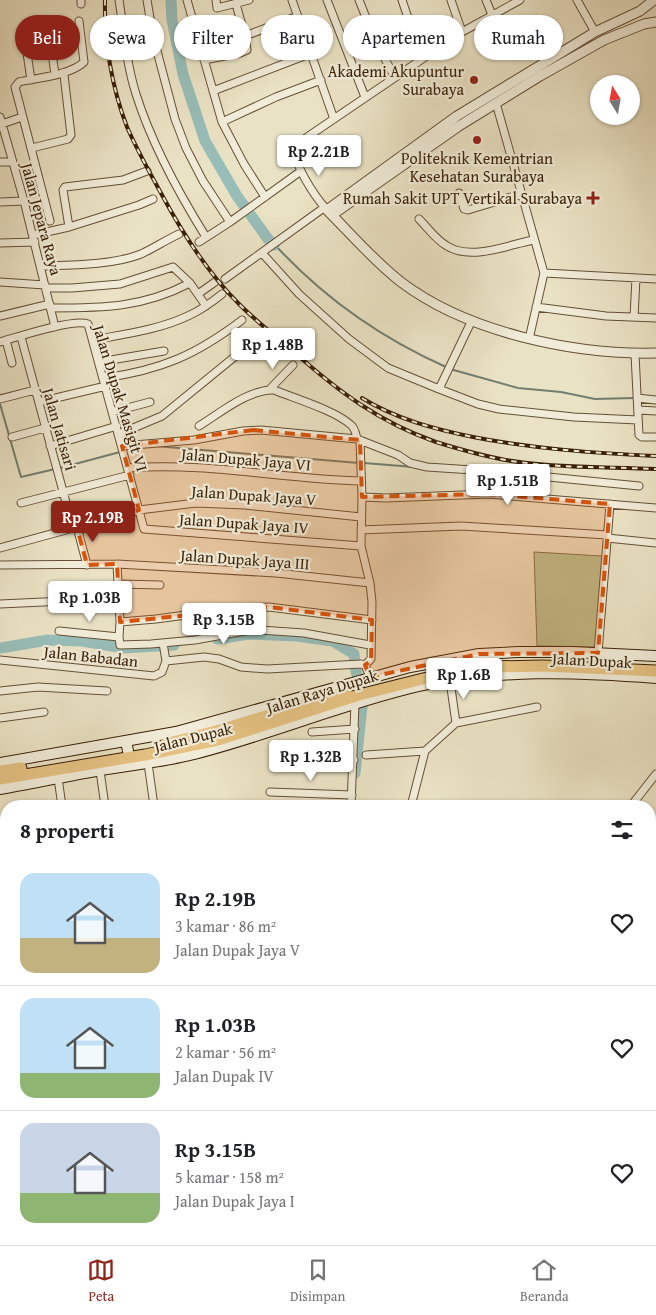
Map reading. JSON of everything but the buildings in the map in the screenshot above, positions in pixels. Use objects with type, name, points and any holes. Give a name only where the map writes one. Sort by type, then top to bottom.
[{"type":"main road","name":"Jalan Dupak","points":[[0,789],[190,755],[239,741],[361,691],[489,654],[518,652],[656,656]]},
{"type":"main road","name":"Jalan Raya Dupak","points":[[0,771],[127,746],[208,733],[446,666],[488,660],[550,659],[656,664]]},
{"type":"main road","name":"Jalan Raya Dupak","points":[[431,670],[488,667],[532,670],[570,666],[634,673],[656,671]]},
{"type":"main road","name":"Jalan Dupak","points":[[361,691],[419,686],[532,670]]},
{"type":"main road","name":"Jalan Dupak","points":[[634,673],[656,678]]},
{"type":"main road","name":"Jalan Raya Dupak","points":[[0,779],[145,755],[210,742],[361,691]]},
{"type":"main road","points":[[0,763],[127,746]]},
{"type":"street","points":[[119,0],[128,63],[151,137],[206,237]]},
{"type":"street","points":[[147,0],[153,36],[175,120],[186,148],[203,181],[230,222]]},
{"type":"street","points":[[187,0],[191,15]]},
{"type":"street","points":[[216,0],[218,8],[249,0]]},
{"type":"street","points":[[292,0],[298,15]]},
{"type":"street","points":[[327,0],[365,97]]},
{"type":"street","points":[[359,0],[375,40],[394,76]]},
{"type":"street","points":[[402,0],[407,15]]},
{"type":"street","points":[[451,0],[456,15]]},
{"type":"street","points":[[486,0],[492,15],[520,0]]},
{"type":"street","points":[[577,0],[595,32]]},
{"type":"street","points":[[226,279],[435,137],[496,103],[595,32],[640,11],[654,0]]},
{"type":"street","points":[[236,4],[239,15]]},
{"type":"street","points":[[435,137],[456,116],[538,72],[604,40],[652,23],[640,11]]},
{"type":"street","points":[[50,221],[32,148],[22,117],[16,87],[19,82],[58,74],[75,68],[84,62],[80,29]]},
{"type":"street","points":[[28,60],[31,80]]},
{"type":"street","points":[[55,60],[58,74]]},
{"type":"street","points":[[204,60],[222,122],[244,164],[265,197]]},
{"type":"street","points":[[214,91],[294,60]]},
{"type":"street","points":[[314,60],[334,119]]},
{"type":"street","points":[[420,60],[394,76],[297,144],[294,152],[301,171],[328,211],[384,268],[400,281],[415,292],[443,307],[486,327],[529,339],[575,348],[635,354],[656,353]]},
{"type":"street","points":[[32,148],[68,139],[71,135],[64,75],[58,74]]},
{"type":"street","points":[[222,122],[276,97],[321,80]]},
{"type":"street","points":[[496,103],[533,240],[544,273],[529,339]]},
{"type":"street","points":[[1,121],[22,117]]},
{"type":"street","name":"Jalan Jepara Raya","points":[[1,121],[34,239],[55,328]]},
{"type":"street","points":[[0,162],[12,162]]},
{"type":"street","points":[[70,227],[63,190],[65,187],[124,180],[147,171]]},
{"type":"street","points":[[199,242],[301,171]]},
{"type":"street","points":[[459,193],[464,208],[468,210],[521,194]]},
{"type":"street","points":[[0,243],[34,239],[153,199]]},
{"type":"street","points":[[0,202],[24,201]]},
{"type":"street","points":[[419,219],[445,245],[463,252],[484,251],[533,240]]},
{"type":"street","points":[[40,266],[74,265],[125,259],[140,254],[179,234]]},
{"type":"street","points":[[262,253],[285,281],[299,294],[367,353],[388,368],[478,404],[499,409],[574,417],[638,420]]},
{"type":"street","points":[[0,282],[72,288],[120,284],[175,267],[190,283],[206,306]]},
{"type":"street","points":[[544,273],[656,279]]},
{"type":"street","points":[[634,317],[636,278]]},
{"type":"street","points":[[198,294],[215,282]]},
{"type":"street","name":"Jalan Dupak Masigit VI","points":[[0,316],[50,306],[108,308],[137,304],[190,283]]},
{"type":"street","points":[[92,340],[157,327],[184,318],[206,306],[222,294]]},
{"type":"street","points":[[536,307],[606,316],[656,318]]},
{"type":"street","points":[[104,378],[144,371],[168,364],[205,346],[242,320]]},
{"type":"street","points":[[439,389],[472,320]]},
{"type":"street","name":"Jalan Dupak Masigit VI","points":[[55,328],[69,324],[88,324],[140,510]]},
{"type":"street","points":[[12,363],[3,341],[55,328]]},
{"type":"street","points":[[119,434],[162,416],[265,332]]},
{"type":"street","name":"Jalan Jatisari","points":[[21,337],[62,491],[87,565]]},
{"type":"street","points":[[99,362],[164,350]]},
{"type":"street","points":[[635,354],[640,436],[656,437]]},
{"type":"street","points":[[269,390],[293,365]]},
{"type":"street","points":[[39,402],[106,386]]},
{"type":"street","points":[[0,399],[34,390]]},
{"type":"street","points":[[164,646],[166,662],[204,657],[219,659],[241,666],[267,669],[349,664],[363,665],[371,659],[372,620],[370,582],[361,546],[362,497],[358,439],[355,429],[352,425],[335,415],[274,390],[241,400],[199,426]]},
{"type":"street","points":[[637,398],[656,400]]},
{"type":"street","points":[[112,412],[150,402]]},
{"type":"street","points":[[638,410],[656,411]]},
{"type":"street","points":[[50,446],[117,426]]},
{"type":"street","points":[[12,437],[45,428]]},
{"type":"street","points":[[123,449],[253,430],[358,439],[398,455],[410,463],[427,467],[639,486]]},
{"type":"street","name":"Jalan Dupak Jaya VI","points":[[21,503],[129,472],[160,466],[361,481]]},
{"type":"street","points":[[362,497],[386,498],[488,494],[656,508]]},
{"type":"street","name":"Jalan Dupak Jaya V","points":[[0,548],[140,510],[203,502],[361,518]]},
{"type":"street","points":[[598,653],[610,504]]},
{"type":"street","name":"Jalan Dupak Jaya IV","points":[[140,510],[144,530],[361,546]]},
{"type":"street","points":[[361,530],[461,526],[558,530],[656,543]]},
{"type":"street","points":[[117,564],[120,622],[118,637],[120,645],[164,646],[260,630],[304,633],[370,645]]},
{"type":"street","name":"Jalan Dupak Jaya III","points":[[0,565],[117,564],[276,573],[370,582]]},
{"type":"street","points":[[119,584],[160,585]]},
{"type":"street","points":[[0,604],[64,601],[119,594]]},
{"type":"street","points":[[120,622],[156,620],[238,608],[269,606],[372,620]]},
{"type":"street","points":[[60,632],[118,637]]},
{"type":"street","name":"Jalan Babadan","points":[[0,660],[154,676],[162,672],[166,662]]},
{"type":"street","points":[[352,800],[355,728],[363,665]]},
{"type":"street","points":[[450,681],[456,723]]},
{"type":"street","points":[[0,691],[38,687],[108,691]]},
{"type":"street","points":[[413,800],[426,750],[456,723],[538,707]]},
{"type":"street","points":[[0,718],[44,712]]},
{"type":"street","points":[[312,732],[355,728]]},
{"type":"street","points":[[366,755],[426,750]]},
{"type":"street","points":[[280,761],[354,760]]},
{"type":"street","points":[[148,763],[153,800]]},
{"type":"street","points":[[100,770],[104,800]]},
{"type":"street","points":[[636,800],[656,774]]},
{"type":"street","points":[[58,778],[61,800]]},
{"type":"street","points":[[270,792],[352,795]]},
{"type":"highlighted area","points":[[253,430],[360,440],[362,497],[488,494],[610,504],[598,653],[479,654],[370,677],[365,665],[371,661],[372,620],[269,607],[120,622],[117,564],[87,565],[77,527],[139,510],[122,446]]},
{"type":"green space","points":[[534,552],[602,556],[596,647],[537,646]]},
{"type":"waterway","points":[[171,0],[172,20],[183,74],[205,141],[237,196],[274,245]]},
{"type":"waterway","points":[[276,246],[314,283],[376,330],[446,367]]},
{"type":"waterway","points":[[450,369],[518,388],[561,392],[595,399],[634,398]]},
{"type":"waterway","points":[[0,404],[21,477],[55,469]]},
{"type":"waterway","points":[[155,446],[359,463]]},
{"type":"waterway","points":[[60,468],[120,452]]},
{"type":"waterway","points":[[364,463],[414,467]]},
{"type":"waterway","points":[[217,639],[249,634],[296,636],[333,641],[354,654],[355,667],[363,697],[355,773]]},
{"type":"waterway","points":[[0,648],[48,640],[82,641],[124,648],[174,645]]},
{"type":"railway","points":[[105,0],[110,65],[117,97],[127,127],[170,210],[187,238],[228,292],[245,310],[327,380],[360,404],[396,425],[436,442],[481,455],[543,465],[656,469]]},
{"type":"railway","points":[[362,398],[388,412],[416,422],[473,437],[564,450],[656,456]]},
{"type":"place","name":"Akademi Akupuntur Surabaya","points":[[474,80]]},
{"type":"place","name":"Politeknik Kementrian Kesehatan Surabaya","points":[[477,140]]},
{"type":"place","name":"Rumah Sakit UPT Vertikal Surabaya","points":[[593,198]]}]
